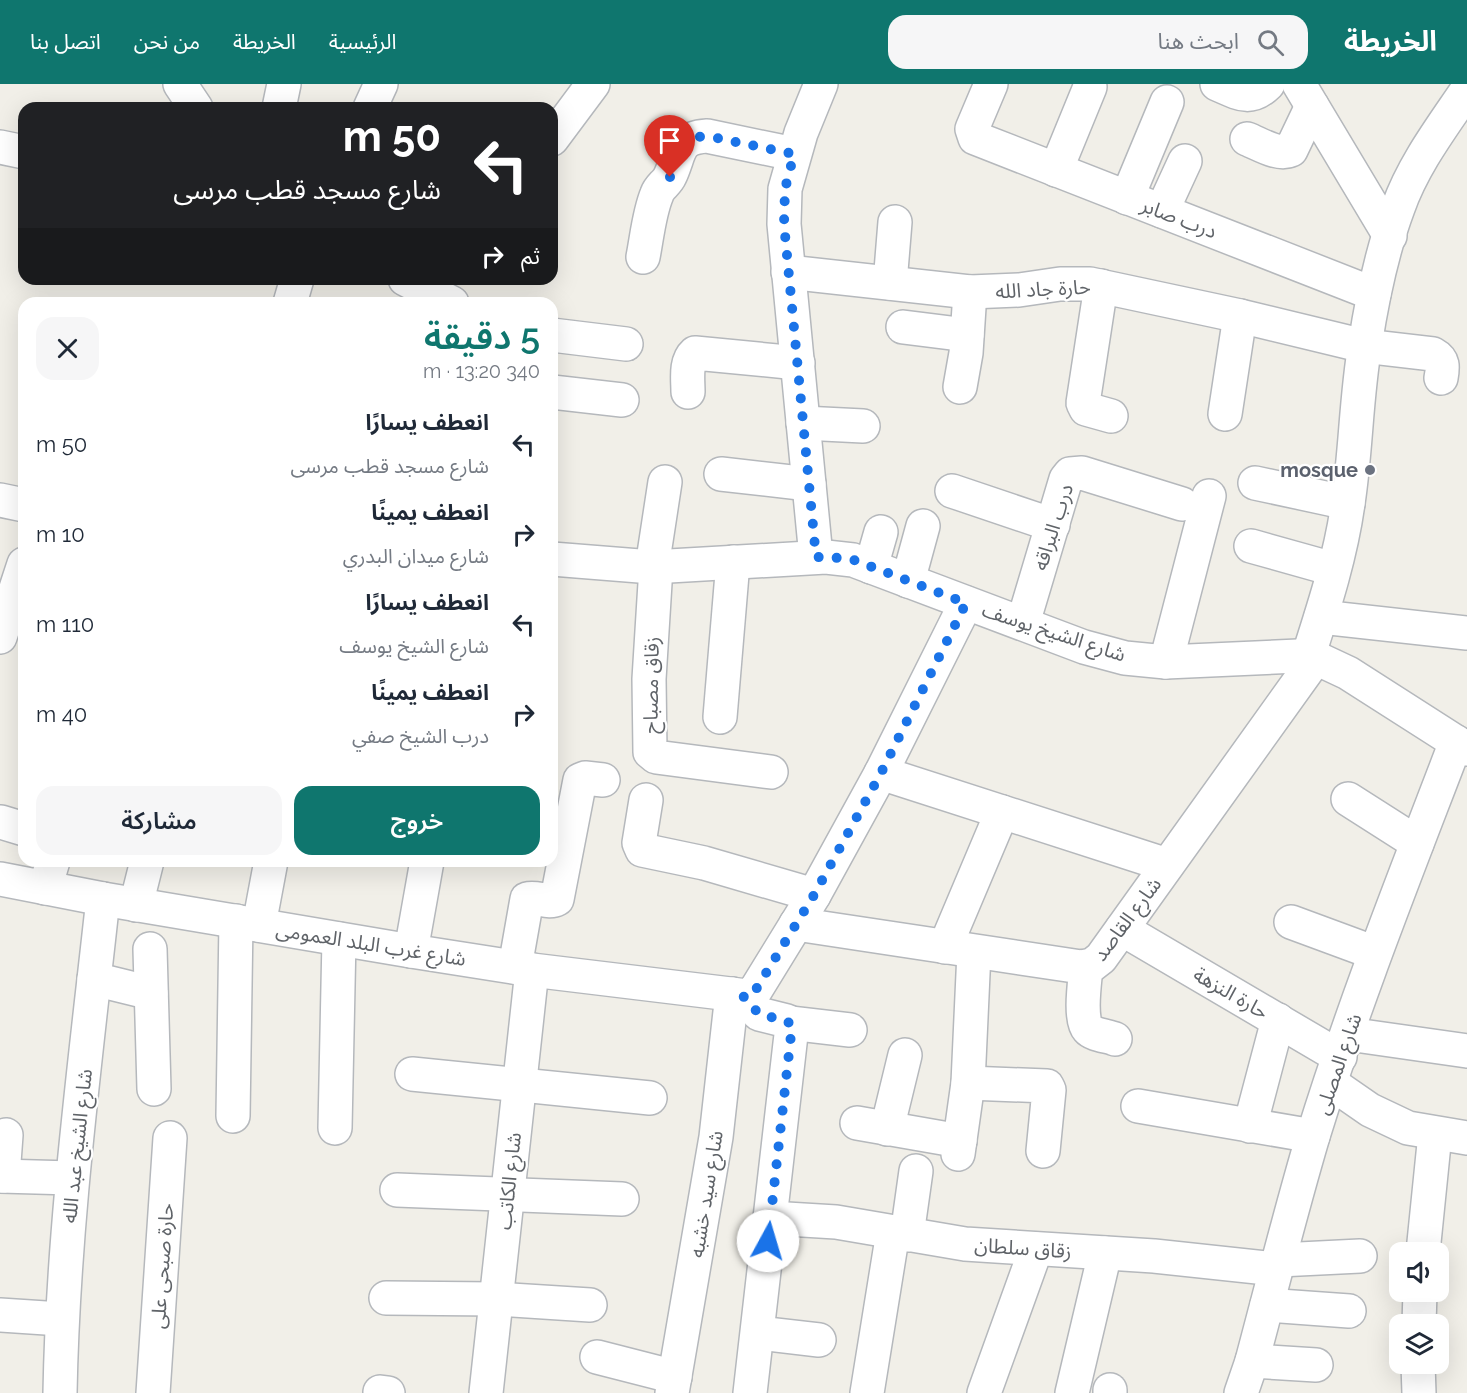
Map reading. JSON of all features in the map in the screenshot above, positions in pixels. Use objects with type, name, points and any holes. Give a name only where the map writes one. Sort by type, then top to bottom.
[{"type":"street","points":[[180,84],[192,102]]},
{"type":"street","points":[[280,102],[284,84]]},
{"type":"street","points":[[373,102],[381,84]]},
{"type":"street","points":[[558,135],[581,108],[594,84]]},
{"type":"street","points":[[816,557],[784,224],[785,189],[794,154],[821,84]]},
{"type":"street","name":"درب صابر","points":[[991,84],[972,129],[975,138],[1374,294]]},
{"type":"street","points":[[1217,84],[1249,95],[1260,92],[1268,84]]},
{"type":"street","points":[[1056,170],[1090,87]]},
{"type":"street","name":"شارع القاصد","points":[[796,924],[959,950],[1086,967],[1097,962],[1312,658],[1348,503],[1364,346],[1374,294],[1398,208],[1409,181],[1454,135],[1467,90]]},
{"type":"street","points":[[1247,140],[1280,152],[1286,153],[1291,150],[1305,95]]},
{"type":"street","points":[[1305,95],[1390,236]]},
{"type":"street","points":[[1127,198],[1167,102]]},
{"type":"street","points":[[643,257],[657,193],[670,177],[678,150],[686,142],[696,136],[707,136],[794,154]]},
{"type":"street","points":[[0,147],[18,151]]},
{"type":"street","points":[[1162,211],[1185,161]]},
{"type":"street","points":[[890,283],[895,222]]},
{"type":"street","name":"حارة جاد الله","points":[[788,272],[970,292],[1019,290],[1075,283],[1101,286],[1364,346],[1433,354],[1441,361],[1443,367],[1441,378]]},
{"type":"street","points":[[417,285],[442,297]]},
{"type":"street","points":[[1101,286],[1083,403],[1086,410],[1111,416]]},
{"type":"street","points":[[960,387],[966,352],[970,292]]},
{"type":"street","points":[[1225,414],[1240,316]]},
{"type":"street","points":[[903,327],[967,335]]},
{"type":"street","points":[[558,336],[626,344]]},
{"type":"street","points":[[688,392],[689,363],[695,353],[798,363]]},
{"type":"street","points":[[558,393],[622,400]]},
{"type":"street","points":[[803,423],[863,426]]},
{"type":"street","name":"درب البراقه","points":[[1023,623],[1066,479],[1076,472],[1196,500],[1166,662]]},
{"type":"street","points":[[721,474],[809,484]]},
{"type":"street","points":[[654,567],[665,482]]},
{"type":"street","points":[[1255,483],[1348,503]]},
{"type":"street","points":[[952,491],[1053,525]]},
{"type":"street","points":[[0,500],[18,504]]},
{"type":"street","points":[[908,581],[923,526]]},
{"type":"street","points":[[871,567],[881,532]]},
{"type":"street","points":[[1251,546],[1333,569]]},
{"type":"street","name":"شارع الشيخ يوسف","points":[[558,559],[654,567],[816,557],[840,558],[871,567],[1104,653],[1125,658],[1166,662],[1289,656],[1312,658],[1348,673],[1462,746]]},
{"type":"street","points":[[720,717],[733,562]]},
{"type":"street","name":"زقاق مصباح","points":[[654,567],[649,679],[650,752],[656,756],[771,772]]},
{"type":"street","points":[[0,637],[18,582]]},
{"type":"street","points":[[737,995],[752,994],[755,991],[814,895],[881,773],[966,603]]},
{"type":"street","points":[[1321,616],[1467,633]]},
{"type":"street","name":"شارع المصلى","points":[[1240,1393],[1252,1360],[1313,1136],[1375,953],[1417,843],[1462,746]]},
{"type":"street","points":[[881,773],[1167,865]]},
{"type":"street","points":[[560,845],[580,780],[585,778],[603,780]]},
{"type":"street","points":[[1348,799],[1417,843]]},
{"type":"street","points":[[646,800],[639,843],[642,850],[704,863],[814,895]]},
{"type":"street","points":[[905,1055],[872,1126],[959,1148],[968,1083],[959,950],[1002,812]]},
{"type":"street","name":"شارع الكاتب","points":[[486,1393],[520,1084],[526,901],[531,898],[552,901],[557,899],[560,845]]},
{"type":"street","points":[[136,904],[145,867]]},
{"type":"street","points":[[233,1116],[248,923],[269,867]]},
{"type":"street","points":[[411,951],[420,867]]},
{"type":"street","name":"شارع غرب البلد العمومى","points":[[0,879],[49,875],[103,899],[523,968],[737,995]]},
{"type":"street","name":"شارع الشيخ عبد الله","points":[[60,1393],[61,1319],[72,1178],[103,899]]},
{"type":"street","points":[[1291,922],[1375,953]]},
{"type":"street","name":"حارة النزهة","points":[[1122,929],[1340,1058],[1388,1120],[1408,1128],[1451,1136]]},
{"type":"street","points":[[335,1128],[339,939]]},
{"type":"street","points":[[150,949],[154,1089]]},
{"type":"street","points":[[1086,967],[1084,992],[1086,1026],[1090,1031],[1115,1039]]},
{"type":"street","points":[[94,979],[151,993]]},
{"type":"street","points":[[737,995],[759,1014],[790,1023],[850,1030]]},
{"type":"street","name":"شارع سيد خشبه","points":[[674,1385],[716,1137],[737,995]]},
{"type":"street","points":[[1250,1126],[1278,1020]]},
{"type":"street","points":[[750,1393],[792,1026],[790,1023]]},
{"type":"street","points":[[1340,1058],[1467,1051]]},
{"type":"street","points":[[412,1074],[650,1098]]},
{"type":"street","points":[[968,1083],[1047,1086],[1049,1090],[1043,1151]]},
{"type":"street","points":[[1138,1106],[1313,1136]]},
{"type":"street","points":[[6,1135],[1,1176],[72,1178]]},
{"type":"street","points":[[1425,1242],[1451,1136]]},
{"type":"street","name":"حارة صبحى على","points":[[153,1393],[170,1138]]},
{"type":"street","points":[[867,1393],[900,1234],[916,1171]]},
{"type":"street","points":[[397,1190],[622,1199]]},
{"type":"street","name":"زقاق سلطان","points":[[770,1218],[836,1222],[965,1244],[1036,1249],[1277,1264],[1360,1256]]},
{"type":"street","points":[[984,1393],[1036,1249]]},
{"type":"street","points":[[1072,1393],[1105,1253]]},
{"type":"street","points":[[386,1298],[496,1299],[590,1305]]},
{"type":"street","points":[[1267,1305],[1349,1311]]},
{"type":"street","points":[[0,1315],[61,1319]]},
{"type":"street","points":[[758,1333],[819,1340]]},
{"type":"street","points":[[597,1358],[674,1385]]},
{"type":"street","points":[[1252,1360],[1316,1365]]},
{"type":"street","points":[[1418,1374],[1419,1393]]},
{"type":"place","name":"mosque","points":[[1370,470]]},
{"type":"route","points":[[670,177],[678,150],[696,136],[707,136],[794,154],[785,189],[784,224],[816,557],[854,560],[966,603],[881,773],[814,895],[755,991],[743,996],[759,1014],[787,1021],[792,1026],[768,1241]]}]
